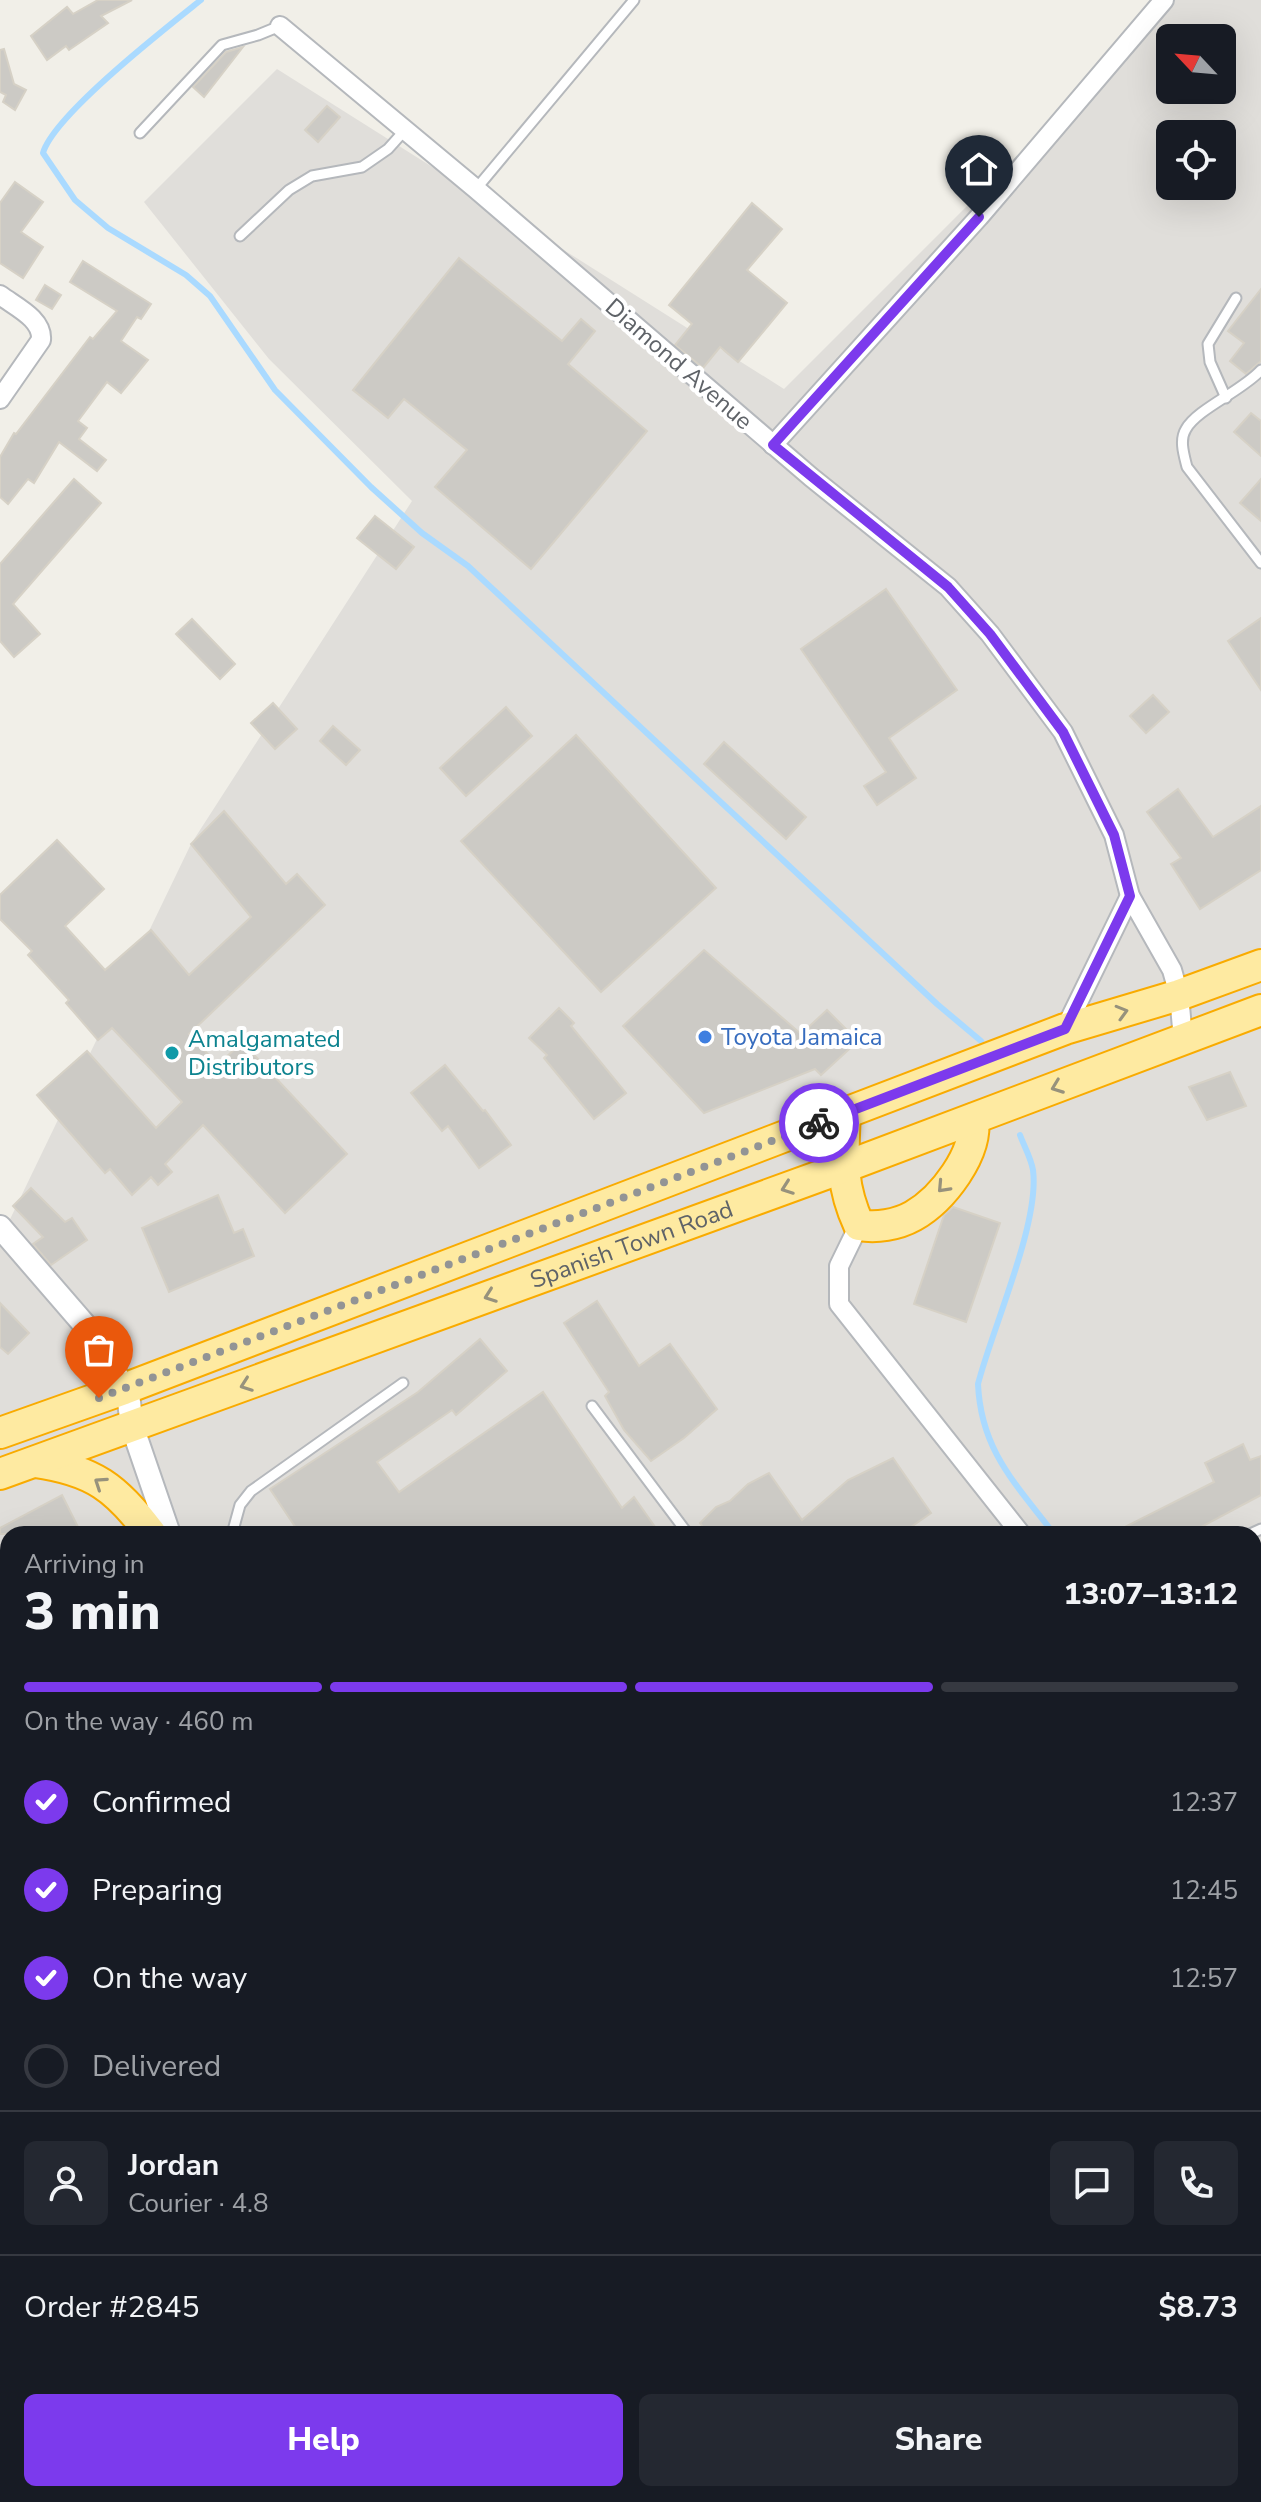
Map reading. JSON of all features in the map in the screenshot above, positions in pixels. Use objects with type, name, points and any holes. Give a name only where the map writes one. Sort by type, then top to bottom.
[{"type":"highway","name":"Spanish Town Road","points":[[0,1433],[124,1389],[1065,1029],[1179,995],[1261,965]]},
{"type":"highway","name":"Spanish Town Road","points":[[0,1474],[842,1168],[1261,1010]]},
{"type":"highway","points":[[845,1112],[842,1168],[847,1199],[859,1225],[876,1228],[913,1215],[947,1186],[969,1152],[975,1134],[973,1119]]},
{"type":"highway","points":[[32,1461],[66,1466],[84,1473],[104,1485],[144,1526]]},
{"type":"street","points":[[773,445],[979,217],[1164,0]]},
{"type":"street","name":"Diamond Avenue","points":[[280,26],[476,189],[773,445],[948,587],[990,634],[1063,732],[1114,835],[1130,896],[1172,970],[1179,995],[1183,1039]]},
{"type":"street","points":[[0,295],[37,322],[42,330],[41,340],[0,399]]},
{"type":"street","points":[[1065,1029],[1130,896]]},
{"type":"street","points":[[859,1225],[839,1266],[839,1304],[1015,1526]]},
{"type":"street","points":[[0,1227],[96,1338],[129,1402],[132,1426],[166,1526]]},
{"type":"lane","points":[[476,189],[634,0]]},
{"type":"lane","points":[[140,133],[222,45],[280,26]]},
{"type":"lane","points":[[240,236],[289,190],[312,176],[362,167],[388,149],[405,130]]},
{"type":"lane","points":[[1226,398],[1210,362],[1208,344],[1236,298]]},
{"type":"lane","points":[[1261,370],[1250,383],[1203,413],[1185,430],[1182,448],[1187,467],[1261,563]]},
{"type":"lane","points":[[234,1526],[240,1505],[251,1491],[403,1383]]},
{"type":"lane","points":[[592,1406],[682,1526]]},
{"type":"shaded area","points":[[1173,0],[1261,0],[1261,1526],[0,1526],[0,1240],[191,844],[412,501],[269,359],[144,202],[277,69],[784,389]]},
{"type":"building","points":[[98,0],[132,0],[101,16],[108,23],[69,50],[66,46],[47,60],[31,36],[67,7],[73,14]]},
{"type":"building","points":[[243,47],[204,97],[193,87],[226,52]]},
{"type":"building","points":[[4,49],[14,84],[26,90],[15,110],[3,102],[6,95],[0,92],[0,50]]},
{"type":"building","points":[[327,106],[340,117],[318,142],[305,130]]},
{"type":"building","points":[[15,182],[43,202],[21,232],[43,247],[23,278],[0,263],[0,203]]},
{"type":"building","points":[[752,203],[782,229],[747,270],[787,303],[738,362],[720,347],[703,368],[675,345],[692,324],[669,305]]},
{"type":"building","points":[[459,258],[562,341],[581,319],[595,331],[568,364],[647,431],[531,569],[435,487],[467,450],[404,399],[388,418],[353,390]]},
{"type":"building","points":[[83,261],[151,304],[141,319],[137,317],[121,341],[148,360],[121,393],[107,382],[78,421],[87,428],[79,439],[106,460],[97,471],[59,442],[34,483],[28,479],[8,504],[0,497],[0,457],[14,433],[90,337],[93,339],[117,311],[70,282]]},
{"type":"building","points":[[45,285],[61,295],[52,309],[36,300]]},
{"type":"building","points":[[1261,289],[1261,361],[1246,374],[1230,361],[1244,343],[1228,331]]},
{"type":"building","points":[[1251,413],[1261,421],[1261,456],[1234,432]]},
{"type":"building","points":[[74,479],[101,503],[13,604],[40,634],[14,657],[0,641],[0,564]]},
{"type":"building","points":[[1261,479],[1261,521],[1240,503]]},
{"type":"building","points":[[375,516],[414,547],[396,569],[357,538]]},
{"type":"building","points":[[886,589],[957,690],[889,738],[916,778],[877,805],[864,786],[886,772],[801,649]]},
{"type":"building","points":[[1261,618],[1261,690],[1228,641]]},
{"type":"building","points":[[192,619],[235,664],[220,679],[176,634]]},
{"type":"building","points":[[1153,695],[1169,712],[1146,733],[1130,716]]},
{"type":"building","points":[[273,703],[297,729],[275,749],[251,723]]},
{"type":"building","points":[[506,707],[532,736],[466,796],[440,768]]},
{"type":"building","points":[[333,726],[360,750],[346,765],[320,741]]},
{"type":"building","points":[[576,735],[716,888],[601,992],[461,841]]},
{"type":"building","points":[[724,742],[806,817],[786,839],[704,764]]},
{"type":"building","points":[[1178,789],[1213,837],[1261,806],[1261,870],[1200,909],[1171,864],[1181,858],[1147,812]]},
{"type":"building","points":[[224,811],[286,884],[297,874],[325,905],[189,1034],[218,1065],[242,1042],[347,1154],[285,1213],[203,1125],[165,1164],[172,1172],[158,1185],[151,1177],[132,1195],[110,1169],[105,1173],[37,1095],[87,1051],[156,1128],[182,1102],[112,1028],[98,1040],[66,1003],[69,1000],[28,955],[32,951],[0,919],[0,895],[57,840],[104,889],[65,926],[105,970],[151,930],[189,975],[251,917],[191,844]]},
{"type":"building","name":"Toyota Jamaica","points":[[704,950],[801,1034],[827,1010],[858,1041],[821,1075],[815,1069],[704,1113],[623,1026]]},
{"type":"building","points":[[559,1008],[574,1023],[571,1026],[626,1093],[594,1119],[544,1058],[547,1055],[529,1038]]},
{"type":"building","points":[[445,1065],[511,1145],[479,1168],[448,1126],[442,1131],[411,1093]]},
{"type":"building","points":[[1230,1072],[1246,1106],[1207,1120],[1189,1087]]},
{"type":"building","points":[[31,1188],[65,1222],[72,1218],[87,1240],[51,1265],[33,1244],[43,1237],[13,1206]]},
{"type":"building","points":[[218,1195],[234,1233],[243,1229],[254,1256],[169,1292],[142,1228]]},
{"type":"building","points":[[953,1207],[1000,1223],[966,1322],[914,1304],[944,1215]]},
{"type":"building","points":[[597,1301],[639,1366],[670,1344],[717,1409],[651,1461],[624,1430],[605,1396],[609,1392],[564,1323]]},
{"type":"building","points":[[0,1303],[29,1333],[8,1354],[0,1347]]},
{"type":"building","points":[[480,1339],[507,1371],[456,1415],[452,1410],[377,1462],[399,1492],[543,1392],[622,1508],[634,1497],[654,1526],[295,1526],[270,1489],[418,1392]]},
{"type":"building","points":[[1243,1444],[1250,1460],[1261,1456],[1261,1495],[1203,1526],[1127,1526],[1214,1482],[1205,1463]]},
{"type":"building","points":[[893,1458],[931,1513],[912,1526],[702,1526],[700,1523],[716,1507],[730,1501],[748,1484],[769,1473],[802,1520],[848,1480]]},
{"type":"building","points":[[62,1495],[78,1526],[4,1526]]},
{"type":"waterway","points":[[201,0],[89,95],[52,137],[43,153],[75,200],[108,228],[186,275],[210,296],[275,390],[371,487],[422,533],[468,566],[937,1004],[981,1041]]},
{"type":"waterway","points":[[1020,1135],[1033,1170],[1029,1218],[978,1384],[981,1408],[993,1448],[1048,1526]]},
{"type":"way so far","points":[[99,1398],[819,1123]]},
{"type":"place","name":"Toyota Jamaica","points":[[705,1037]]},
{"type":"place","name":"Amalgamated Distributors","points":[[172,1053]]},
{"type":"route","points":[[819,1123],[1065,1029],[1130,896],[1114,835],[1063,732],[990,634],[948,587],[773,445],[979,217]]}]
